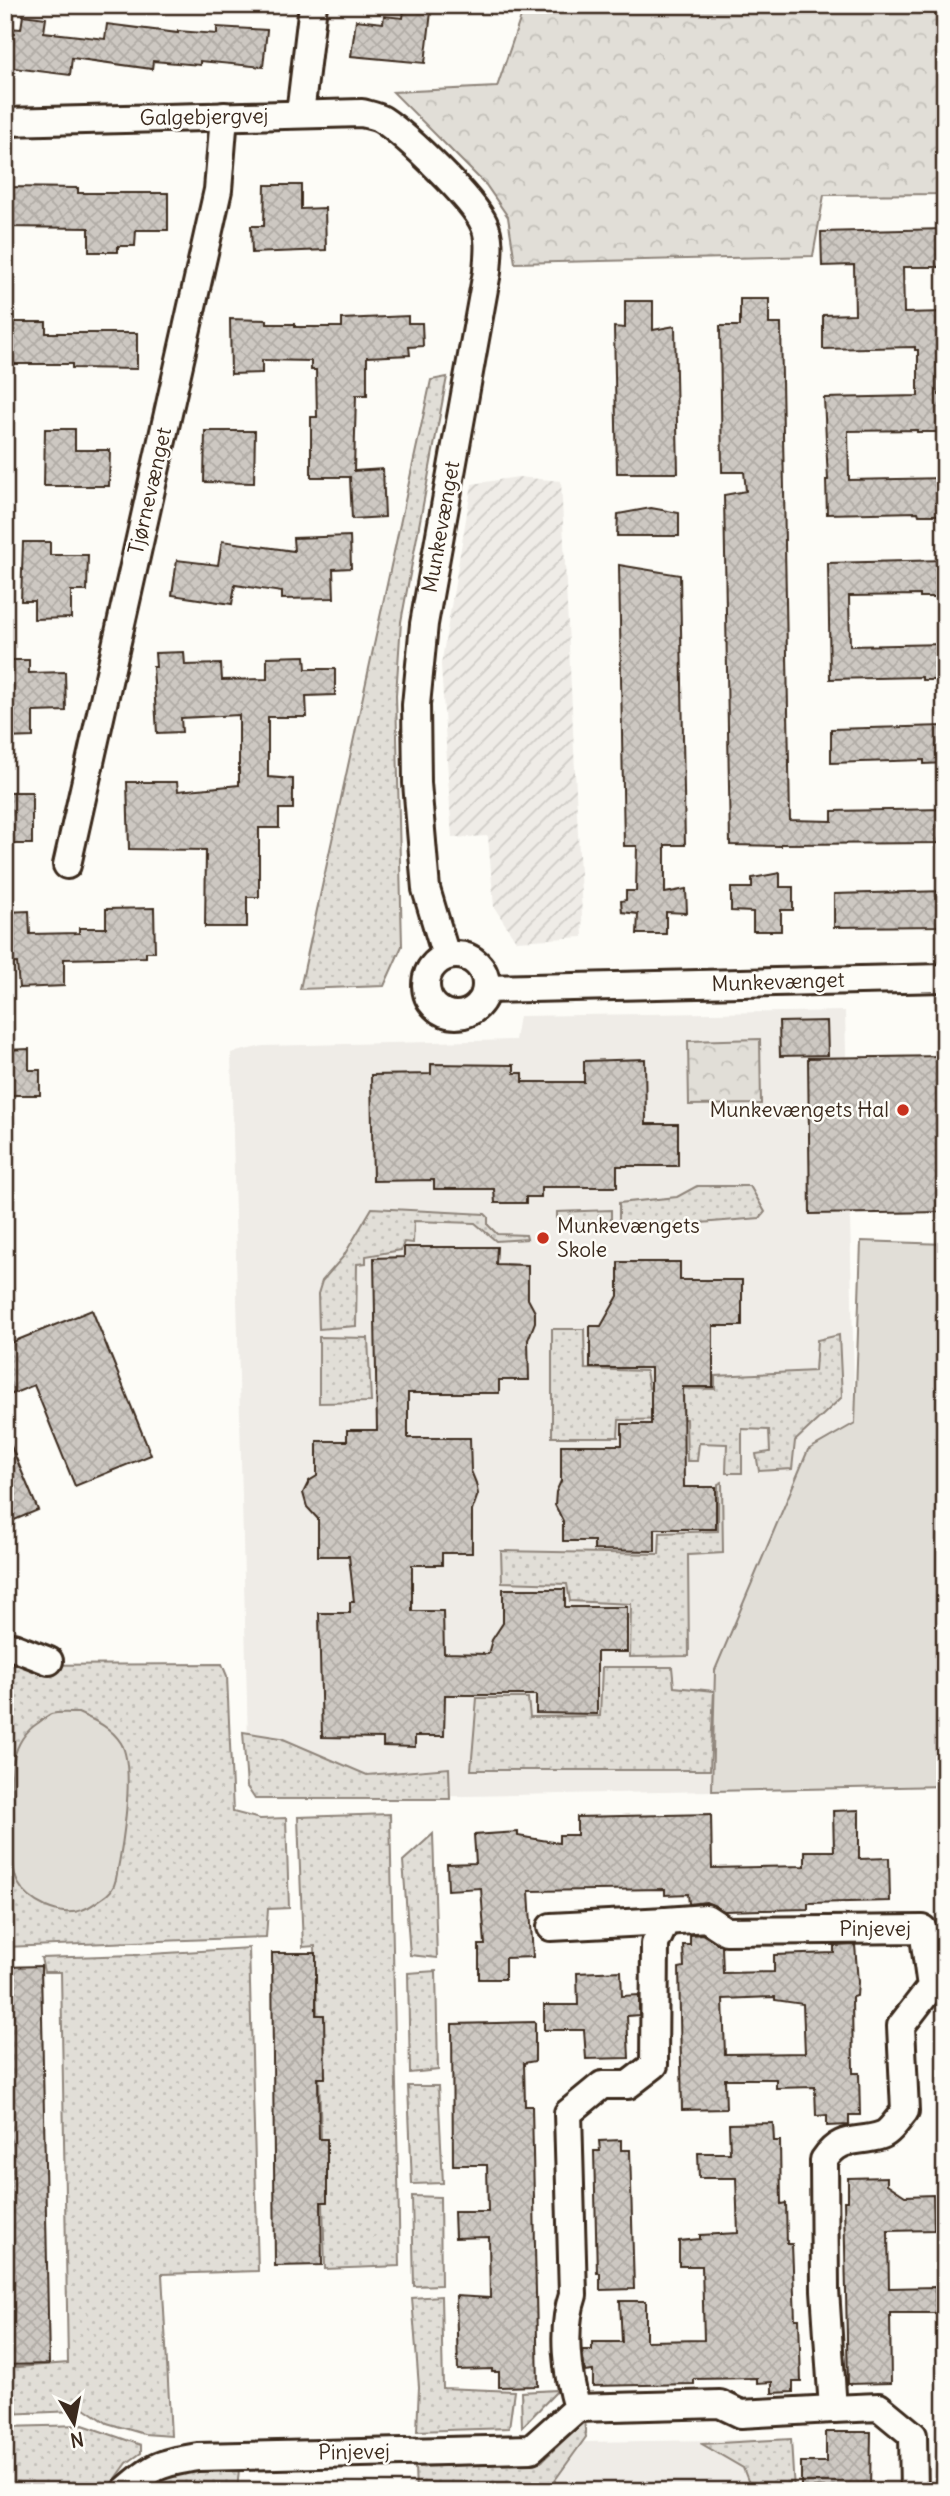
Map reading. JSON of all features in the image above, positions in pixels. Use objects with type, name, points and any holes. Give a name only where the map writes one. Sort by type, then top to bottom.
[{"type":"street","points":[[300,114],[313,5]]},
{"type":"street","name":"Galgebjergvej","points":[[5,122],[362,113],[380,118],[397,132]]},
{"type":"street","name":"Tjørnevænget","points":[[66,865],[218,190],[224,116]]},
{"type":"street","name":"Munkevænget","points":[[397,132],[474,206],[485,226],[489,247],[424,624],[416,705],[416,783],[426,889],[446,956]]},
{"type":"street","points":[[446,956],[466,956],[475,961],[485,978],[483,998],[469,1012],[450,1014],[433,1005],[428,996],[426,977],[430,968],[446,956]]},
{"type":"street","name":"Munkevænget","points":[[486,989],[945,978]]},
{"type":"street","points":[[5,1647],[13,1647],[49,1661]]},
{"type":"street","name":"Pinjevej","points":[[551,1927],[706,1918],[726,1931],[923,1929],[931,1987],[901,2026],[905,2112],[884,2135],[847,2141],[831,2149],[824,2160],[825,2290],[833,2409]]},
{"type":"street","points":[[666,1921],[655,1944],[654,2065],[628,2085],[601,2085],[568,2113],[573,2295],[567,2312],[567,2326],[569,2381],[577,2408],[720,2404],[741,2414],[878,2407],[913,2435],[914,2491]]},
{"type":"street","name":"Pinjevej","points":[[125,2491],[146,2472],[163,2463],[198,2457],[531,2449],[577,2408]]},
{"type":"shaded area","points":[[518,477],[561,481],[583,937],[516,941],[494,907],[488,836],[452,838],[441,665],[472,484]]},
{"type":"shaded area","name":"Munkevængets Skole","points":[[845,1011],[855,1423],[808,1450],[715,1669],[712,1791],[264,1800],[249,1783],[231,1053],[263,1046],[515,1040],[519,1016]]},
{"type":"shaded area","points":[[791,2439],[794,2491],[414,2491],[415,2467],[541,2462],[582,2442]]},
{"type":"green space","points":[[525,5],[945,5],[945,194],[824,195],[813,256],[515,263],[508,217],[486,185],[393,92],[497,87]]},
{"type":"green space","points":[[447,377],[401,622],[396,695],[402,946],[384,986],[300,989],[431,380]]},
{"type":"green space","points":[[760,1039],[761,1104],[689,1105],[688,1041]]},
{"type":"green space","points":[[697,1186],[750,1186],[765,1212],[760,1218],[688,1224],[619,1225],[619,1203],[677,1197]]},
{"type":"green space","points":[[372,1208],[485,1214],[488,1217],[488,1225],[497,1234],[526,1235],[527,1239],[496,1241],[475,1223],[414,1221],[413,1243],[404,1242],[401,1250],[366,1256],[366,1263],[357,1264],[356,1326],[319,1329],[318,1294],[322,1281],[343,1257]]},
{"type":"green space","points":[[611,1210],[611,1225],[557,1226],[557,1212]]},
{"type":"green space","points":[[861,1241],[945,1244],[945,1786],[712,1791],[715,1670],[808,1450],[855,1423]]},
{"type":"green space","points":[[552,1329],[584,1329],[585,1369],[646,1371],[649,1388],[715,1389],[715,1376],[815,1371],[817,1340],[839,1335],[842,1397],[795,1441],[792,1469],[759,1471],[756,1454],[770,1452],[769,1430],[742,1429],[742,1473],[726,1473],[727,1444],[699,1443],[697,1461],[687,1461],[686,1419],[619,1420],[618,1437],[552,1437]]},
{"type":"green space","points":[[319,1337],[368,1338],[371,1402],[319,1403]]},
{"type":"green space","points":[[722,1482],[723,1553],[688,1555],[689,1656],[630,1657],[631,1604],[570,1601],[567,1584],[502,1582],[501,1551],[659,1554],[660,1533],[718,1531],[718,1484]]},
{"type":"green space","points":[[222,1664],[227,1676],[233,1812],[260,1819],[286,1818],[289,1908],[268,1909],[266,1937],[5,1947],[5,1665]]},
{"type":"green space","points":[[602,1667],[672,1667],[674,1687],[714,1691],[710,1770],[471,1770],[477,1698],[528,1698],[530,1717],[600,1716]]},
{"type":"green space","points":[[78,1713],[107,1728],[121,1743],[125,1755],[128,1789],[115,1883],[106,1895],[87,1908],[64,1912],[46,1907],[30,1897],[15,1877],[12,1854],[12,1769],[19,1743],[27,1732],[51,1714]]},
{"type":"green space","points":[[243,1732],[281,1738],[367,1775],[449,1768],[450,1799],[255,1799],[247,1787]]},
{"type":"green space","points":[[390,1814],[400,2266],[325,2269],[315,1946],[303,1947],[298,1817]]},
{"type":"green space","points":[[433,1834],[437,1958],[410,1955],[403,1861]]},
{"type":"green space","points":[[249,1948],[258,2271],[162,2274],[171,2436],[144,2434],[107,2423],[85,2408],[76,2411],[5,2414],[5,2368],[68,2363],[61,1972],[44,1972],[41,1958]]},
{"type":"green space","points":[[436,1971],[438,2070],[410,2073],[408,1973]]},
{"type":"green space","points":[[408,2086],[438,2086],[443,2183],[412,2184]]},
{"type":"green space","points":[[412,2196],[440,2197],[441,2285],[414,2286]]},
{"type":"green space","points":[[441,2296],[443,2388],[514,2391],[509,2428],[417,2431],[419,2387],[412,2298]]},
{"type":"green space","points":[[558,2390],[522,2427],[521,2392]]},
{"type":"green space","points":[[584,2421],[586,2437],[550,2487],[550,2491],[416,2491],[415,2467],[541,2462]]},
{"type":"green space","points":[[83,2425],[141,2445],[141,2453],[127,2463],[107,2491],[5,2491],[5,2427]]},
{"type":"green space","points":[[791,2439],[794,2491],[752,2491],[743,2468],[702,2444]]},
{"type":"green space","points":[[206,2467],[239,2469],[237,2491],[140,2491],[158,2475]]},
{"type":"building","points":[[404,9],[431,12],[425,63],[351,56],[356,20],[383,23],[384,16],[403,18]]},
{"type":"building","points":[[23,15],[46,18],[44,32],[105,39],[107,24],[178,33],[217,34],[217,27],[267,30],[263,67],[200,61],[200,65],[153,61],[152,69],[72,58],[70,75],[5,67],[9,28],[21,29]]},
{"type":"building","points":[[265,185],[301,185],[301,209],[325,208],[326,250],[252,253],[251,226],[264,226]]},
{"type":"building","points":[[5,187],[78,188],[78,193],[168,193],[168,230],[136,230],[135,246],[118,246],[118,252],[89,252],[89,228],[5,227]]},
{"type":"building","points":[[945,229],[945,267],[903,267],[904,313],[945,312],[945,349],[938,349],[939,395],[945,395],[945,432],[848,431],[849,480],[945,478],[945,515],[919,515],[918,512],[827,514],[824,398],[918,396],[918,350],[915,350],[915,347],[823,349],[823,315],[855,314],[854,265],[822,266],[821,232]]},
{"type":"building","points":[[740,299],[769,299],[769,324],[781,324],[790,820],[832,821],[832,811],[945,809],[945,843],[730,845],[724,495],[746,491],[744,472],[722,472],[720,326],[740,326]]},
{"type":"building","points":[[625,301],[653,301],[653,330],[675,326],[678,473],[617,473],[614,327],[625,328]]},
{"type":"building","points":[[408,316],[408,323],[422,323],[423,346],[409,347],[410,355],[367,357],[367,395],[356,395],[354,471],[383,469],[385,517],[352,519],[350,477],[311,477],[311,417],[317,417],[316,370],[311,370],[311,361],[262,360],[262,373],[231,374],[230,319],[267,320],[267,324],[295,324],[295,327],[342,327],[342,319]]},
{"type":"building","points":[[5,322],[46,322],[46,333],[137,333],[137,369],[72,368],[72,364],[5,364]]},
{"type":"building","points":[[45,429],[75,429],[75,450],[110,450],[109,486],[44,486]]},
{"type":"building","points":[[205,431],[255,431],[254,483],[204,482]]},
{"type":"building","points":[[651,508],[679,513],[679,536],[617,536],[618,514]]},
{"type":"building","points":[[350,536],[351,568],[333,569],[334,598],[282,599],[282,592],[235,585],[232,604],[172,595],[177,560],[218,565],[222,541],[294,551],[293,538]]},
{"type":"building","points":[[23,542],[50,542],[50,555],[88,555],[87,591],[71,591],[71,618],[34,619],[34,601],[21,601]]},
{"type":"building","points":[[945,560],[945,597],[849,596],[850,646],[945,644],[945,680],[922,680],[922,677],[830,679],[828,563]]},
{"type":"building","points":[[619,565],[680,575],[685,845],[665,845],[665,893],[686,889],[687,913],[666,912],[666,934],[637,934],[638,914],[622,912],[621,901],[626,900],[626,891],[636,891],[637,846],[624,846]]},
{"type":"building","points":[[184,652],[185,665],[221,664],[222,680],[267,679],[267,657],[305,656],[306,669],[335,669],[335,695],[306,696],[307,717],[268,717],[268,777],[293,779],[293,809],[279,809],[279,828],[259,828],[259,897],[247,897],[247,927],[205,927],[206,850],[129,849],[127,782],[177,782],[178,791],[239,785],[239,715],[181,718],[182,732],[157,733],[153,667],[156,667],[155,653]]},
{"type":"building","points":[[5,660],[29,660],[29,673],[65,672],[66,711],[33,712],[33,737],[5,738]]},
{"type":"building","points":[[945,726],[945,763],[924,764],[924,760],[831,763],[831,729]]},
{"type":"building","points":[[5,792],[32,792],[32,844],[5,844]]},
{"type":"building","points":[[780,873],[780,887],[793,887],[793,910],[781,910],[781,931],[753,931],[753,912],[731,911],[731,888],[752,888],[752,878]]},
{"type":"building","points":[[945,891],[945,926],[834,927],[834,894]]},
{"type":"building","points":[[154,908],[155,952],[146,952],[146,957],[64,959],[64,986],[19,988],[17,963],[5,964],[5,912],[29,911],[30,934],[79,933],[79,928],[106,928],[106,909]]},
{"type":"building","points":[[827,1021],[828,1055],[780,1056],[779,1022]]},
{"type":"building","points":[[29,1049],[29,1070],[40,1070],[40,1095],[5,1095],[5,1050]]},
{"type":"building","name":"Munkevængets Hal","points":[[945,1056],[945,1212],[810,1214],[808,1058]]},
{"type":"building","points":[[645,1059],[646,1124],[678,1124],[678,1166],[617,1166],[617,1187],[541,1187],[541,1197],[526,1197],[526,1203],[495,1203],[494,1189],[434,1189],[434,1180],[373,1181],[371,1075],[431,1074],[431,1064],[514,1065],[514,1073],[523,1073],[523,1082],[584,1082],[584,1061]]},
{"type":"building","points":[[404,1247],[497,1247],[496,1264],[528,1265],[528,1299],[535,1312],[535,1322],[528,1340],[529,1380],[499,1380],[499,1393],[408,1393],[408,1438],[470,1438],[471,1471],[478,1494],[472,1511],[472,1553],[442,1553],[442,1565],[412,1565],[412,1611],[443,1611],[444,1653],[488,1654],[492,1640],[503,1623],[503,1589],[565,1589],[565,1607],[627,1607],[627,1652],[597,1652],[597,1714],[536,1713],[536,1695],[445,1695],[444,1736],[415,1736],[415,1747],[383,1746],[383,1738],[322,1737],[319,1613],[350,1613],[350,1602],[354,1602],[349,1556],[318,1556],[318,1519],[307,1507],[303,1493],[309,1481],[317,1476],[317,1441],[347,1441],[347,1430],[377,1430],[374,1258],[404,1257]]},
{"type":"building","points":[[618,1262],[680,1262],[680,1280],[742,1280],[742,1326],[713,1326],[713,1387],[683,1387],[684,1487],[716,1487],[716,1529],[655,1529],[655,1551],[594,1550],[594,1541],[563,1541],[563,1521],[555,1505],[556,1492],[561,1481],[561,1445],[622,1445],[622,1424],[651,1424],[651,1368],[590,1368],[590,1326],[601,1326],[618,1296]]},
{"type":"building","points":[[92,1310],[151,1455],[75,1486],[34,1385],[5,1397],[5,1345]]},
{"type":"building","points":[[5,1432],[38,1510],[5,1524]]},
{"type":"building","points":[[859,1810],[859,1859],[889,1858],[890,1901],[808,1903],[808,1909],[724,1911],[706,1902],[689,1904],[688,1894],[665,1895],[665,1889],[529,1891],[533,1957],[505,1958],[505,1979],[479,1979],[479,1945],[485,1945],[481,1888],[448,1890],[447,1864],[476,1863],[474,1835],[518,1832],[518,1836],[559,1843],[559,1835],[577,1835],[577,1817],[711,1814],[712,1868],[805,1866],[805,1851],[834,1851],[833,1811]]},
{"type":"building","points":[[702,1934],[722,1946],[723,1973],[774,1972],[774,1955],[834,1953],[834,1946],[855,1945],[858,1982],[857,1996],[852,1997],[853,2073],[859,2073],[860,2115],[849,2115],[849,2125],[827,2126],[827,2115],[816,2116],[815,2087],[776,2088],[776,2079],[725,2079],[726,2109],[682,2110],[679,1968],[684,1967],[683,1945],[690,1945],[690,1935]],"holes":[[[775,1997],[775,2000],[803,2004],[805,2053],[725,2054],[723,1999]]]},
{"type":"building","points":[[272,1953],[316,1953],[316,2015],[324,2015],[325,2078],[318,2078],[319,2139],[327,2139],[327,2202],[321,2202],[322,2265],[275,2266]]},
{"type":"building","points":[[41,1966],[49,2364],[5,2365],[5,1967]]},
{"type":"building","points":[[621,1971],[622,1996],[639,1995],[639,2015],[627,2016],[629,2058],[586,2059],[584,2030],[544,2030],[544,2005],[578,2005],[577,1973]]},
{"type":"building","points":[[535,2022],[535,2061],[524,2063],[525,2106],[532,2106],[538,2386],[499,2387],[499,2372],[492,2372],[492,2369],[458,2370],[456,2296],[490,2298],[489,2237],[455,2238],[454,2212],[488,2212],[487,2165],[453,2165],[452,2024]]},
{"type":"building","points":[[773,2123],[774,2141],[780,2141],[781,2204],[786,2203],[787,2244],[792,2244],[795,2319],[799,2319],[801,2382],[793,2382],[793,2392],[772,2393],[772,2382],[757,2383],[757,2378],[694,2379],[694,2384],[593,2386],[593,2371],[585,2372],[582,2350],[592,2350],[592,2342],[622,2342],[620,2301],[646,2301],[646,2341],[704,2340],[702,2266],[679,2266],[679,2241],[700,2239],[700,2235],[738,2233],[736,2178],[699,2178],[698,2153],[730,2153],[729,2124]]},
{"type":"building","points":[[621,2140],[621,2150],[630,2150],[634,2289],[600,2290],[600,2273],[597,2273],[594,2151],[600,2151],[599,2141]]},
{"type":"building","points":[[887,2177],[887,2184],[905,2196],[933,2195],[934,2230],[888,2231],[889,2288],[935,2287],[936,2313],[890,2313],[891,2383],[848,2384],[844,2201],[848,2201],[848,2178]]},
{"type":"building","points":[[826,2432],[871,2432],[870,2491],[801,2488],[801,2462],[826,2462]]},
{"type":"place","name":"Munkevængets Hal","points":[[903,1110]]},
{"type":"place","name":"Munkevængets Skole","points":[[543,1238]]}]
